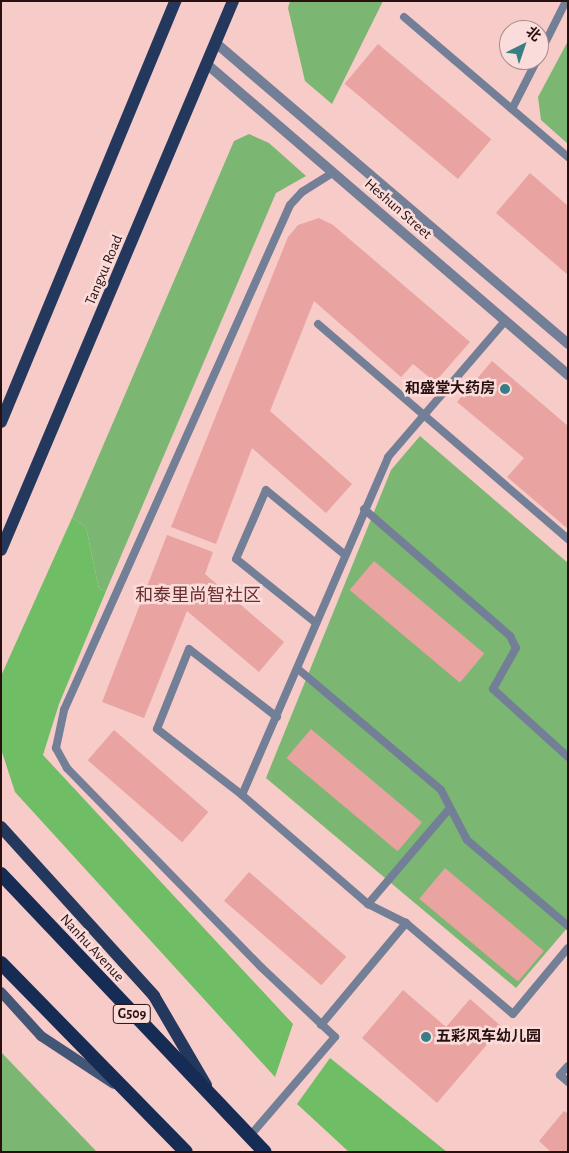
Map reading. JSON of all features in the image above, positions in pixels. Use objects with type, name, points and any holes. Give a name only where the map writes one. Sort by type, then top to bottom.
[{"type":"highway","name":"Nanhu Avenue","points":[[1,874],[220,1109],[264,1152]]},
{"type":"highway","points":[[1,963],[122,1090],[186,1152]]},
{"type":"main road","points":[[1,422],[175,1]]},
{"type":"main road","name":"Tangxu Road","points":[[1,550],[208,66],[233,1]]},
{"type":"main road","points":[[1,827],[154,996],[220,1109]]},
{"type":"main road","points":[[1,992],[41,1036],[122,1090]]},
{"type":"street","name":"Heshun Street","points":[[217,44],[568,344]]},
{"type":"street","name":"Heshun Street","points":[[208,66],[568,375]]},
{"type":"lane","points":[[549,36],[566,4]]},
{"type":"lane","points":[[404,17],[568,157]]},
{"type":"lane","points":[[512,109],[532,70]]},
{"type":"lane","points":[[250,1137],[336,1037],[321,1025],[67,768],[56,748],[64,710],[290,205],[333,173]]},
{"type":"lane","points":[[242,795],[298,670],[344,554],[388,457],[505,321]]},
{"type":"lane","points":[[318,324],[568,539]]},
{"type":"lane","points":[[316,623],[236,559],[266,490],[344,554]]},
{"type":"lane","points":[[364,509],[510,636],[516,648],[493,689],[568,757]]},
{"type":"lane","points":[[277,717],[189,649],[157,729],[242,795],[368,904],[406,924],[513,1014],[568,948]]},
{"type":"lane","points":[[298,670],[441,790],[467,840],[568,926]]},
{"type":"lane","points":[[368,904],[450,808]]},
{"type":"lane","points":[[321,1025],[406,924]]},
{"type":"lane","points":[[568,1066],[560,1075],[568,1082]]},
{"type":"green space","points":[[290,1],[383,1],[332,104],[305,81],[288,8]]},
{"type":"green space","points":[[568,41],[568,144],[541,120],[538,97]]},
{"type":"green space","points":[[249,134],[269,143],[306,176],[276,193],[106,591],[99,589],[86,527],[72,518],[234,141]]},
{"type":"green space","points":[[420,436],[568,563],[568,927],[516,988],[266,778],[391,470]]},
{"type":"green space","points":[[72,518],[86,527],[99,589],[106,591],[59,704],[43,755],[293,1024],[275,1077],[15,792],[1,749],[1,676]]},
{"type":"green space","points":[[1,1052],[97,1152],[1,1152]]},
{"type":"green space","points":[[330,1058],[447,1152],[349,1152],[297,1104]]},
{"type":"building","points":[[378,44],[491,139],[458,179],[345,84]]},
{"type":"building","points":[[530,173],[568,206],[568,275],[496,213]]},
{"type":"building","points":[[319,218],[333,225],[470,342],[435,382],[413,364],[401,377],[314,301],[270,411],[352,484],[326,513],[252,448],[216,544],[171,527],[288,237],[298,225]]},
{"type":"building","points":[[492,361],[568,426],[568,529],[507,477],[524,458],[457,402]]},
{"type":"building","points":[[167,535],[213,552],[205,574],[284,642],[259,672],[187,611],[144,718],[102,702]]},
{"type":"building","points":[[374,561],[484,654],[460,683],[350,590]]},
{"type":"building","points":[[311,729],[422,822],[398,851],[287,758]]},
{"type":"building","points":[[114,730],[208,812],[182,842],[88,760]]},
{"type":"building","points":[[445,868],[544,951],[518,982],[419,899]]},
{"type":"building","points":[[249,872],[346,957],[321,985],[224,901]]},
{"type":"building","points":[[403,990],[446,1027],[470,999],[502,1027],[437,1103],[362,1038]]},
{"type":"building","points":[[564,1111],[568,1114],[568,1152],[551,1152],[539,1141]]},
{"type":"place","name":"和盛堂大药房","points":[[505,389]]},
{"type":"place","name":"五彩风车幼儿园","points":[[426,1037]]},
{"type":"district","name":"和泰里尚智社区","points":[[198,596]]}]
